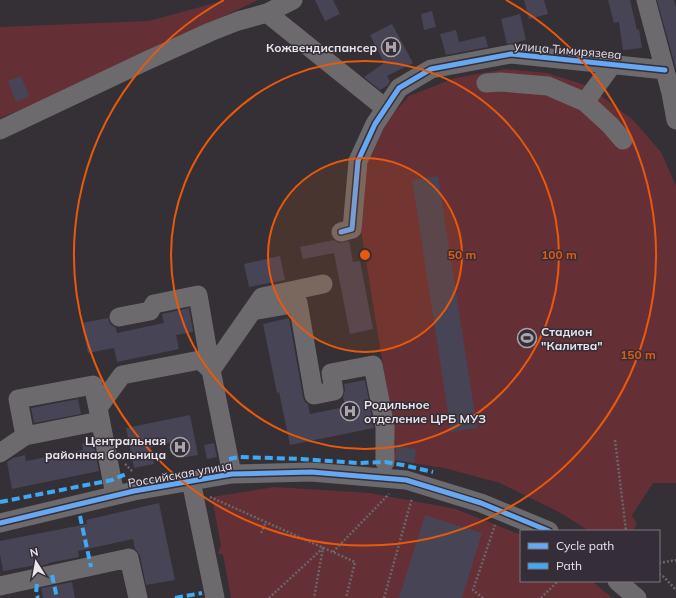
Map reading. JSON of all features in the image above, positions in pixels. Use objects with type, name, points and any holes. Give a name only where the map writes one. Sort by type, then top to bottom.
[{"type":"street","points":[[0,130],[210,32],[238,21],[267,13],[293,0]]},
{"type":"street","points":[[646,0],[671,93],[676,120]]},
{"type":"street","points":[[267,13],[385,108]]},
{"type":"street","name":"улица Тимирязева","points":[[341,232],[352,229],[358,161],[374,124],[399,88],[431,69],[511,54],[665,70]]},
{"type":"street","points":[[585,102],[612,65]]},
{"type":"street","points":[[486,83],[501,82],[548,86],[585,102],[610,125],[623,140]]},
{"type":"street","points":[[212,370],[262,297],[323,284]]},
{"type":"street","points":[[119,317],[150,311],[154,304],[198,295],[232,474]]},
{"type":"street","points":[[252,311],[298,303],[314,395],[334,391],[331,373],[373,365],[385,427],[385,462]]},
{"type":"street","points":[[0,453],[25,436],[99,415],[122,375],[200,360],[212,370]]},
{"type":"street","points":[[25,436],[18,399],[93,385],[115,495]]},
{"type":"street","name":"Российская улица","points":[[0,522],[134,491],[232,474],[311,472],[406,480],[481,503],[547,530]]},
{"type":"street","points":[[191,481],[215,598]]},
{"type":"street","points":[[0,586],[129,558],[138,598]]},
{"type":"street","points":[[618,582],[637,598]]},
{"type":"path","points":[[615,440],[626,530]]},
{"type":"path","points":[[333,552],[390,493]]},
{"type":"path","points":[[205,495],[355,562],[346,598]]},
{"type":"path","points":[[384,598],[412,497]]},
{"type":"path","points":[[483,598],[473,590],[496,521]]},
{"type":"path","points":[[261,532],[266,522]]},
{"type":"path","points":[[269,598],[323,548]]},
{"type":"path","points":[[314,598],[323,548]]},
{"type":"path","points":[[660,563],[676,560]]},
{"type":"path","points":[[660,575],[676,590]]},
{"type":"path","points":[[541,598],[557,582]]},
{"type":"shaded area","points":[[226,0],[258,0],[56,95],[0,118],[0,27],[149,21]]},
{"type":"shaded area","name":"Стадион \"Калитва\"","points":[[506,69],[547,73],[588,86],[633,120],[661,152],[676,186],[676,483],[653,483],[632,515],[637,524],[633,530],[587,530],[559,512],[500,483],[444,468],[393,460],[396,446],[361,230],[361,176],[383,125],[409,96],[455,78]]},
{"type":"shaded area","points":[[275,487],[370,493],[456,509],[520,535],[520,582],[593,582],[612,598],[231,598],[223,555],[218,553],[221,546],[212,497]]},
{"type":"building","points":[[315,0],[333,0],[340,14],[325,21]]},
{"type":"building","points":[[524,0],[544,0],[548,14],[529,19]]},
{"type":"building","points":[[608,0],[630,0],[637,30],[639,29],[642,48],[623,50],[619,22],[614,23]]},
{"type":"building","points":[[657,0],[674,0],[676,8],[676,69]]},
{"type":"building","points":[[432,11],[436,27],[424,30],[421,14]]},
{"type":"building","points":[[520,14],[526,40],[507,44],[501,19]]},
{"type":"building","points":[[392,24],[413,63],[387,76],[390,81],[388,85],[380,90],[364,77],[384,63],[370,35]]},
{"type":"building","points":[[456,30],[459,42],[485,36],[488,47],[446,55],[440,34]]},
{"type":"building","points":[[21,76],[29,96],[16,102],[8,81]]},
{"type":"building","points":[[438,176],[477,428],[451,432],[412,180]]},
{"type":"building","points":[[334,240],[339,243],[349,241],[353,262],[360,261],[373,329],[350,334],[334,253],[303,259],[300,247]]},
{"type":"building","points":[[280,256],[285,280],[249,287],[244,264]]},
{"type":"building","points":[[189,308],[193,332],[176,335],[179,349],[117,362],[114,348],[88,353],[82,323],[108,318],[110,324],[116,328],[117,333],[164,323],[162,314]]},
{"type":"building","name":"Родильное отделение ЦРБ МУЗ","points":[[289,318],[303,397],[305,402],[308,404],[310,414],[345,407],[343,397],[345,390],[344,384],[365,380],[374,428],[290,445],[279,392],[277,393],[263,324]]},
{"type":"building","points":[[78,399],[81,414],[34,423],[31,408]]},
{"type":"building","points":[[190,415],[198,455],[180,458],[177,441],[151,447],[154,464],[134,468],[126,428]]},
{"type":"building","points":[[93,441],[99,471],[12,489],[7,462],[13,458],[25,455],[26,461],[83,450],[82,444]]},
{"type":"building","points":[[214,443],[217,457],[207,459],[204,445]]},
{"type":"building","points":[[396,446],[416,449],[414,463],[396,460]]},
{"type":"building","points":[[159,503],[175,580],[146,585],[140,556],[135,549],[133,539],[78,551],[79,557],[48,563],[37,567],[36,565],[3,571],[0,555],[0,541],[87,524],[86,520]]},
{"type":"building","points":[[425,515],[482,533],[462,598],[399,598]]},
{"type":"building","points":[[72,582],[75,598],[43,598],[41,588]]},
{"type":"marked path","points":[[229,459],[239,457],[358,463],[385,462],[433,472]]},
{"type":"marked path","points":[[0,502],[112,480],[126,474]]},
{"type":"marked path","points":[[80,516],[91,567]]},
{"type":"marked path","points":[[52,575],[57,598]]},
{"type":"marked path","points":[[37,584],[36,593],[38,598]]},
{"type":"marked path","points":[[175,598],[202,593]]},
{"type":"cycle path","points":[[341,232],[352,229],[358,161],[375,124],[399,88],[431,69],[511,54],[665,70]]},
{"type":"cycle path","points":[[0,523],[134,491],[232,474],[311,472],[406,480],[481,503],[547,530]]},
{"type":"place","name":"Кожвендиспансер","points":[[391,47]]},
{"type":"place","name":"Стадион \"Калитва\"","points":[[527,338]]},
{"type":"place","name":"Родильное отделение ЦРБ МУЗ","points":[[350,411]]},
{"type":"place","name":"Центральная районная больница","points":[[180,447]]}]
